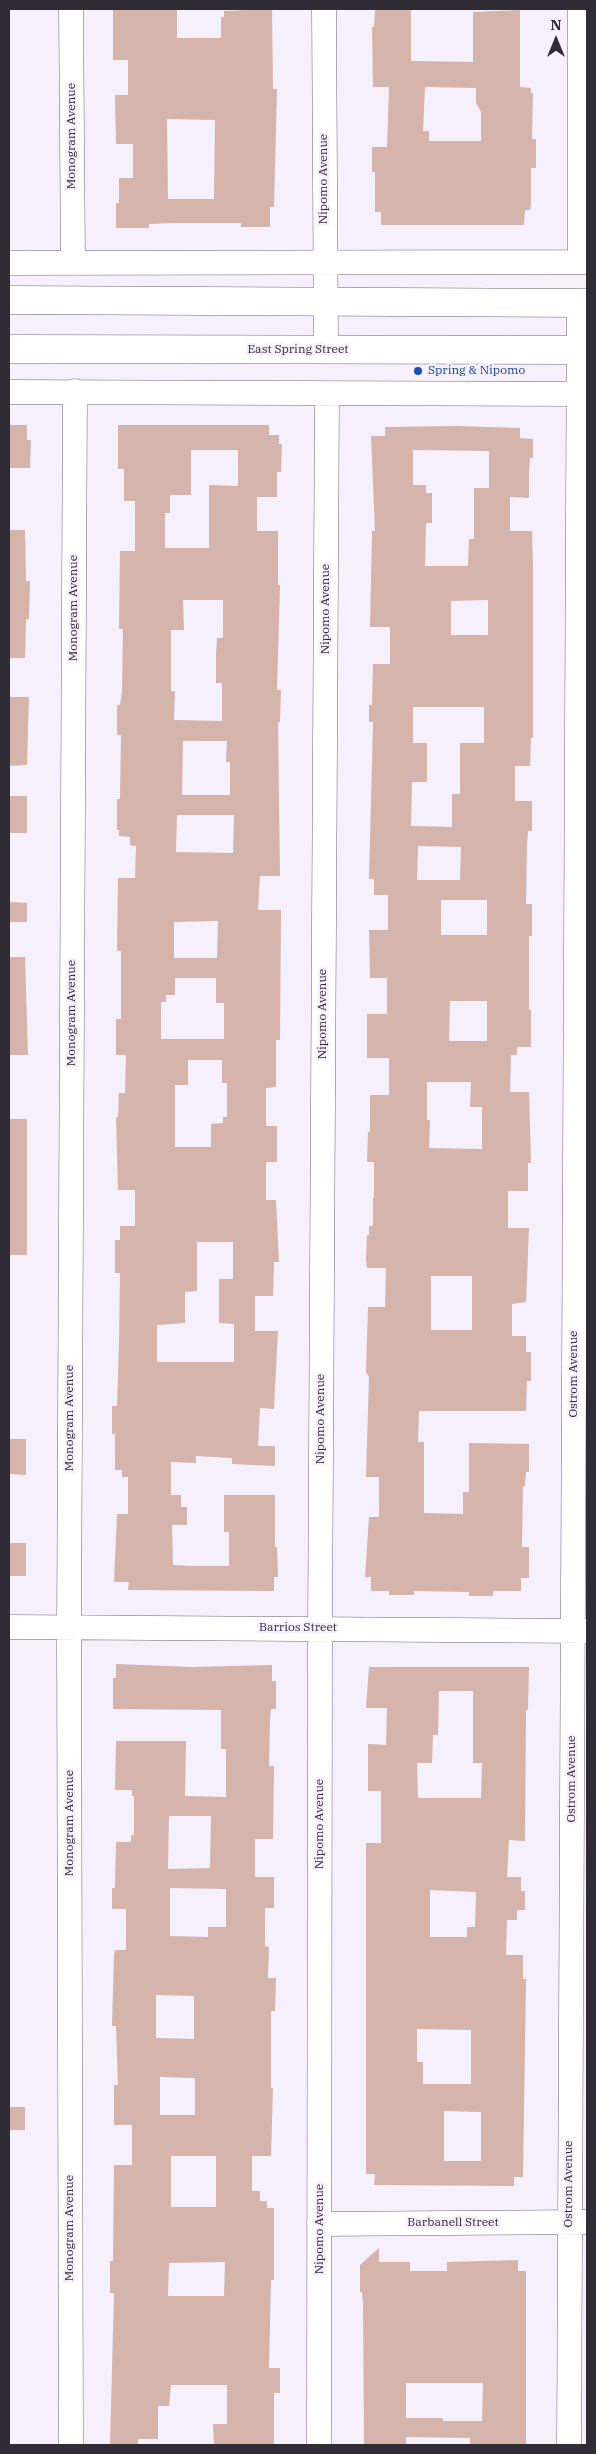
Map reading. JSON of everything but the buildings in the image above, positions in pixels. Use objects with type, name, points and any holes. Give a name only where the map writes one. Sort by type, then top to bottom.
[{"type":"main road","points":[[9,300],[583,303]]},
{"type":"main road","name":"East Spring Street","points":[[9,349],[583,350]]},
{"type":"street","name":"Monogram Avenue","points":[[71,9],[73,263]]},
{"type":"street","name":"Nipomo Avenue","points":[[324,9],[326,349]]},
{"type":"street","points":[[9,263],[324,260],[584,262],[580,9]]},
{"type":"street","name":"Ostrom Avenue","points":[[569,2445],[578,2222],[583,303]]},
{"type":"street","points":[[9,392],[583,394]]},
{"type":"street","name":"Monogram Avenue","points":[[71,2445],[69,1628],[76,392]]},
{"type":"street","name":"Nipomo Avenue","points":[[320,2445],[320,1628],[327,394]]},
{"type":"street","name":"Barrios Street","points":[[9,1627],[580,1631]]},
{"type":"street","name":"Barbanell Street","points":[[320,2224],[578,2222]]},
{"type":"place","name":"Spring & Nipomo","points":[[418,371]]}]
